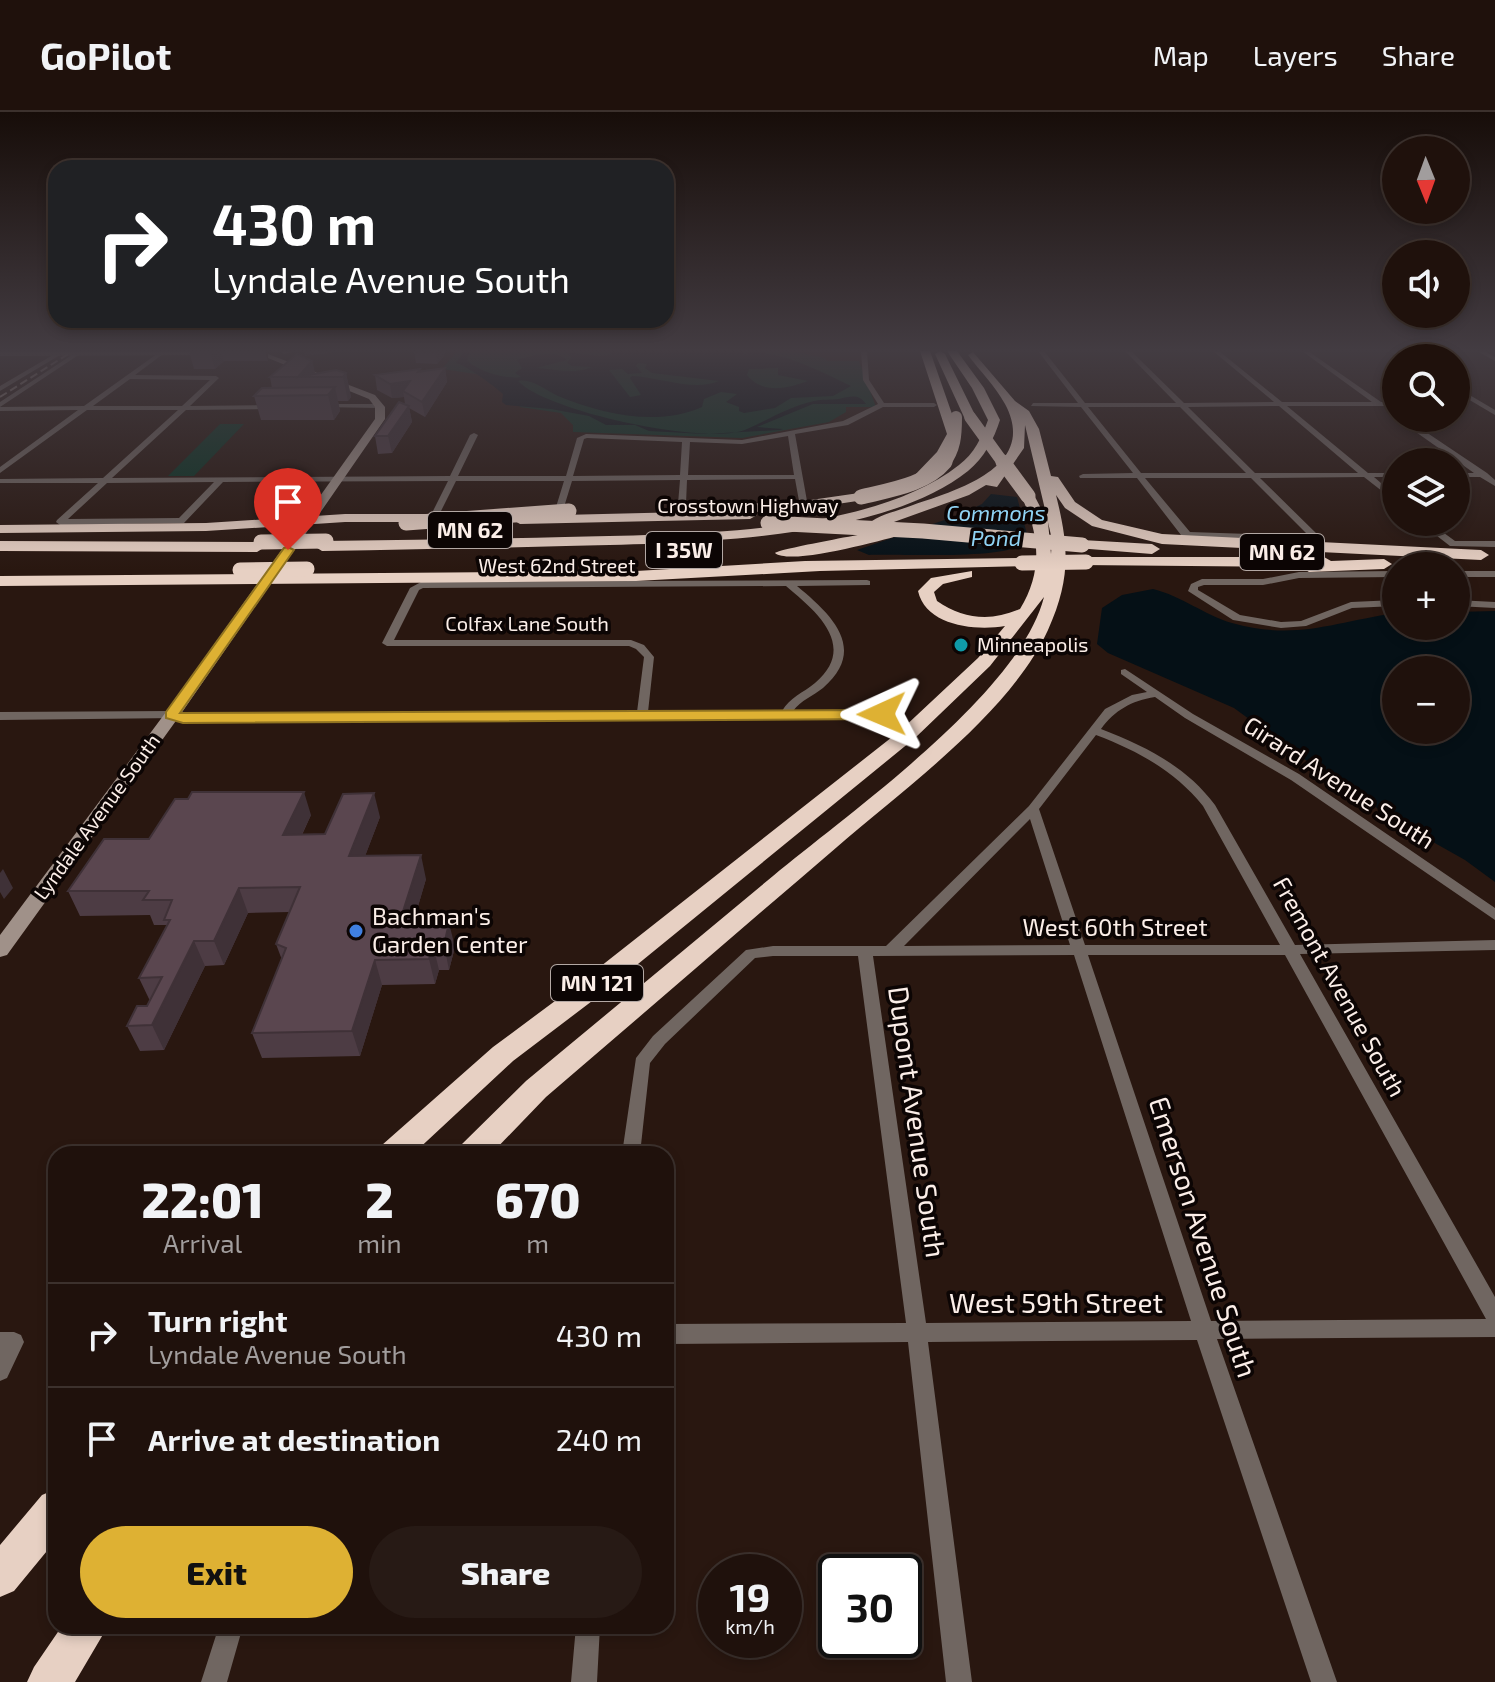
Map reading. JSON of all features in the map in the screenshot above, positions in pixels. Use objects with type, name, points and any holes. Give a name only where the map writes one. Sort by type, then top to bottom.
[{"type":"highway","points":[[822,521],[901,490],[922,475],[943,454],[953,434],[949,424]]},
{"type":"highway","points":[[322,546],[406,523],[564,509],[776,507],[861,497],[915,481],[944,465],[955,452],[961,424]]},
{"type":"highway","name":"MN 121","points":[[480,1146],[536,1089],[935,752],[983,705],[1018,642],[1026,612],[1039,591],[1046,552],[1041,522],[1028,496],[969,424]]},
{"type":"highway","name":"I 35W","points":[[0,559],[257,547],[665,540],[747,533],[822,521],[919,493],[962,469],[989,437],[993,424]]},
{"type":"highway","points":[[474,569],[513,564],[750,556],[835,546],[924,524],[986,492],[1019,443],[1018,424]]},
{"type":"highway","name":"MN 121","points":[[402,1146],[503,1054],[591,988],[908,734],[1018,642],[1051,607],[1060,558],[1058,527],[1041,453],[1029,424]]},
{"type":"highway","points":[[1041,453],[1052,479],[1070,505],[1097,523],[1135,534],[1162,539],[1490,558]]},
{"type":"highway","name":"I 35W","points":[[322,546],[659,551],[785,542],[860,529],[915,512],[964,492],[1001,470]]},
{"type":"highway","points":[[0,529],[206,527],[388,517],[537,520],[750,515],[865,521],[923,531]]},
{"type":"highway","name":"Crosstown Highway","points":[[322,546],[610,527],[768,523],[1202,551],[1490,558]]},
{"type":"highway","name":"MN 62","points":[[0,537],[172,536],[257,547]]},
{"type":"highway","name":"I 35W","points":[[0,546],[257,547]]},
{"type":"highway","name":"MN 62","points":[[0,570],[257,547],[322,546],[474,569],[1025,568]]},
{"type":"highway","points":[[1018,642],[982,623],[937,610],[929,603],[926,591],[937,581],[963,574],[1025,568],[1412,563],[1490,558]]},
{"type":"highway","points":[[0,581],[636,576],[819,566]]},
{"type":"highway","points":[[982,623],[1008,621],[1026,612]]},
{"type":"highway","points":[[0,1577],[48,1519]]},
{"type":"highway","points":[[49,1682],[82,1634]]},
{"type":"main road","name":"Lyndale Avenue South","points":[[0,949],[172,715],[377,424]]},
{"type":"street","points":[[0,471],[63,424]]},
{"type":"street","points":[[167,424],[60,522],[181,521],[222,479]]},
{"type":"street","points":[[564,509],[581,438],[586,436],[742,442],[839,424]]},
{"type":"street","points":[[1098,424],[1189,535],[1315,537],[1202,424]]},
{"type":"street","points":[[1306,424],[1382,488]]},
{"type":"street","points":[[1420,432],[1495,484]]},
{"type":"street","points":[[791,434],[803,501]]},
{"type":"street","points":[[437,511],[474,435]]},
{"type":"street","points":[[682,504],[686,440]]},
{"type":"street","points":[[1083,476],[1382,475]]},
{"type":"street","points":[[1470,475],[1495,475]]},
{"type":"street","points":[[0,481],[799,477]]},
{"type":"street","points":[[1442,536],[1453,544],[1495,544]]},
{"type":"street","points":[[1382,574],[1299,575],[1263,582],[1202,582],[1194,586],[1193,591],[1237,618],[1258,624],[1302,624],[1351,605],[1382,604]]},
{"type":"street","points":[[1470,574],[1495,574]]},
{"type":"street","name":"West 62nd Street","points":[[387,643],[415,588],[421,585],[867,583]]},
{"type":"street","points":[[786,715],[791,702],[828,677],[841,655],[837,632],[789,584]]},
{"type":"street","points":[[1470,604],[1495,605]]},
{"type":"street","name":"Colfax Lane South","points":[[387,643],[631,643],[649,657],[642,716]]},
{"type":"street","name":"Girard Avenue South","points":[[1125,672],[1155,694],[1295,777],[1495,915]]},
{"type":"street","name":"Dupont Avenue South","points":[[890,951],[1033,809],[1109,711],[1120,703],[1155,694]]},
{"type":"street","points":[[0,716],[172,715],[183,719],[882,714]]},
{"type":"street","name":"Fremont Avenue South","points":[[1094,730],[1169,765],[1199,790],[1495,1316]]},
{"type":"street","name":"Emerson Avenue South","points":[[1033,809],[1204,1330],[1324,1682]]},
{"type":"street","name":"West 60th Street","points":[[632,1146],[642,1062],[659,1040],[751,954],[773,951],[1080,951],[1495,945]]},
{"type":"street","name":"Dupont Avenue South","points":[[865,951],[917,1332],[959,1682]]},
{"type":"street","name":"West 59th Street","points":[[674,1334],[1495,1328]]},
{"type":"street","points":[[0,1371],[7,1342]]},
{"type":"street","points":[[214,1682],[229,1634]]},
{"type":"street","points":[[584,1682],[587,1634]]},
{"type":"green space","points":[[220,424],[244,424],[194,476],[168,476]]},
{"type":"green space","points":[[817,424],[742,438],[573,432],[573,425]]},
{"type":"water","points":[[635,424],[665,430],[718,433],[705,434],[649,431],[635,425],[606,425]]},
{"type":"water","points":[[757,424],[764,424],[757,427],[783,429],[731,433]]},
{"type":"water","name":"Commons Pond","points":[[991,494],[1017,497],[1027,534],[1020,545],[993,552],[948,555],[869,555],[857,550],[959,515],[982,504]]},
{"type":"water","points":[[1153,589],[1232,623],[1255,628],[1296,630],[1382,616],[1382,640],[1470,640],[1470,612],[1495,611],[1495,882],[1465,860],[1401,824],[1234,708],[1108,653],[1097,644],[1102,608],[1122,595]]},
{"type":"building","points":[[383,424],[396,424],[388,436],[375,436]]},
{"type":"building","name":"Bachman's Garden Center","points":[[192,792],[304,792],[283,835],[325,834],[343,794],[374,793],[349,856],[421,855],[399,924],[449,923],[444,945],[433,945],[429,959],[375,960],[352,1031],[252,1033],[286,948],[276,944],[300,887],[239,888],[214,941],[194,941],[152,1025],[127,1026],[137,1006],[147,1006],[162,977],[139,978],[170,920],[164,920],[172,900],[143,900],[149,891],[68,891],[104,839],[149,839],[175,799],[188,799]]},
{"type":"place","name":"Minneapolis","points":[[961,645]]},
{"type":"place","name":"Bachman's Garden Center","points":[[356,931]]},
{"type":"route","points":[[288,550],[172,715],[183,719],[882,714]]}]
